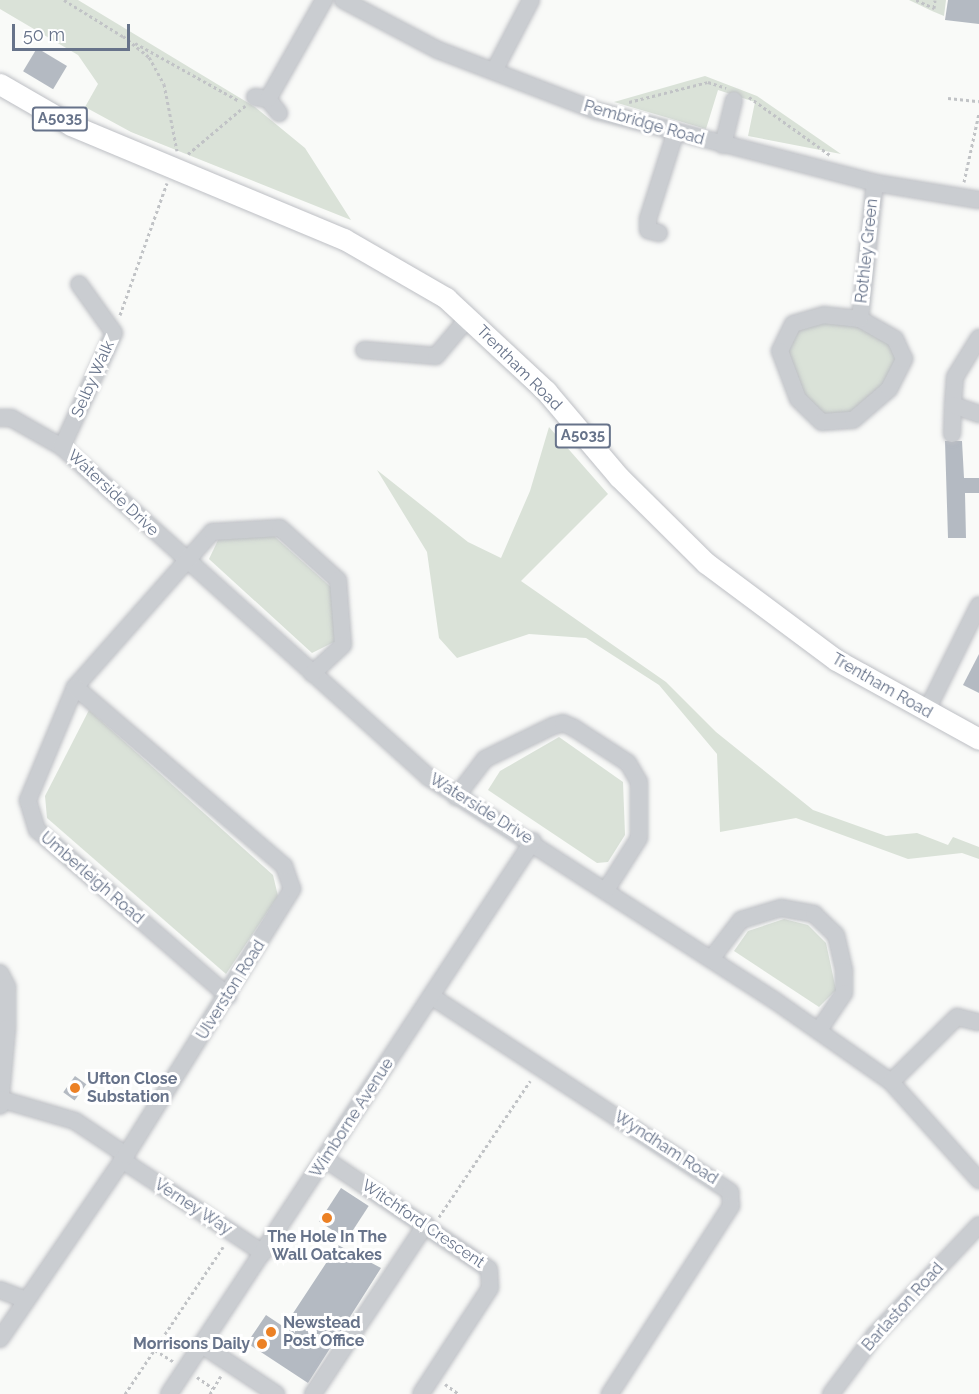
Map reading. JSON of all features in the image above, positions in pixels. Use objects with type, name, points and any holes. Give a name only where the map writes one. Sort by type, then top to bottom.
[{"type":"main road","name":"Trentham Road","points":[[0,84],[40,110],[175,161],[344,239],[404,272],[468,318],[546,392],[619,477],[706,563],[836,660],[926,712],[979,739]]},
{"type":"street","points":[[279,113],[257,100],[324,0]]},
{"type":"street","name":"Pembridge Road","points":[[343,0],[438,50],[675,134],[875,183],[961,199],[979,200]]},
{"type":"street","points":[[494,71],[531,0]]},
{"type":"street","points":[[723,145],[734,100]]},
{"type":"street","points":[[659,233],[648,230],[648,219],[675,134]]},
{"type":"street","name":"Rothley Green","points":[[860,319],[875,183]]},
{"type":"street","name":"Selby Walk","points":[[62,447],[114,333],[79,284]]},
{"type":"street","name":"Rothley Green","points":[[824,315],[860,319],[903,348],[900,374],[853,420],[822,422],[798,399],[780,351],[794,324],[824,315]]},
{"type":"street","points":[[364,350],[436,356],[468,318]]},
{"type":"street","points":[[952,434],[955,376],[979,338]]},
{"type":"street","points":[[952,405],[979,414]]},
{"type":"street","name":"Waterside Drive","points":[[0,418],[11,418],[62,447],[312,674],[456,797],[533,841],[819,1030],[891,1082],[979,1180]]},
{"type":"street","name":"Umberleigh Road","points":[[228,996],[33,822],[28,801],[75,687],[184,560],[212,531],[280,528],[338,580],[341,591],[343,645],[312,674]]},
{"type":"street","points":[[926,712],[979,605]]},
{"type":"street","name":"Ulverston Road","points":[[0,1340],[124,1157],[288,899],[290,878],[278,861],[75,687]]},
{"type":"street","points":[[456,797],[485,759],[553,726],[563,723],[574,728],[628,764],[639,782],[639,838],[606,890]]},
{"type":"street","name":"Wimborne Avenue","points":[[169,1394],[533,841]]},
{"type":"street","points":[[711,958],[741,920],[781,908],[814,914],[837,936],[844,971],[844,993],[819,1030]]},
{"type":"street","points":[[0,973],[7,987],[0,1102]]},
{"type":"street","name":"Wyndham Road","points":[[431,996],[730,1192],[731,1206],[610,1394]]},
{"type":"street","points":[[891,1082],[957,1017],[977,1022]]},
{"type":"street","name":"Verney Way","points":[[0,1102],[75,1121],[263,1253]]},
{"type":"street","name":"Witchford Crescent","points":[[325,1159],[482,1262],[490,1288],[421,1394]]},
{"type":"street","name":"Barlaston Road","points":[[831,1394],[875,1335],[979,1225]]},
{"type":"street","points":[[314,1394],[430,1227]]},
{"type":"street","points":[[0,1290],[26,1300]]},
{"type":"street","points":[[202,1345],[276,1394]]},
{"type":"path","points":[[64,0],[123,36],[257,100],[190,154],[175,161]]},
{"type":"path","points":[[72,5],[75,0]]},
{"type":"path","points":[[916,0],[934,8],[935,0]]},
{"type":"path","points":[[114,333],[175,161],[164,84],[149,57],[123,36]]},
{"type":"path","points":[[948,98],[979,101]]},
{"type":"path","points":[[961,199],[979,113]]},
{"type":"path","points":[[430,1227],[539,1066]]},
{"type":"path","points":[[126,1394],[233,1233]]},
{"type":"path","points":[[155,1350],[185,1369]]},
{"type":"path","points":[[210,1394],[230,1362]]},
{"type":"shaded area","points":[[0,0],[78,0],[255,107],[305,148],[351,220],[131,132],[85,107],[98,84],[78,55],[0,9]]},
{"type":"shaded area","points":[[909,0],[946,0],[944,16],[932,11]]},
{"type":"shaded area","points":[[705,76],[757,96],[841,154],[748,136],[755,102],[718,90],[706,129],[614,102]]},
{"type":"shaded area","points":[[825,318],[859,323],[892,341],[898,372],[852,417],[823,418],[801,397],[784,351],[796,327]]},
{"type":"shaded area","points":[[549,427],[608,494],[521,581],[666,682],[716,732],[813,810],[886,836],[917,833],[948,845],[953,837],[979,847],[979,859],[962,853],[908,859],[796,818],[720,832],[717,754],[659,685],[586,638],[529,634],[457,658],[439,638],[427,552],[377,470],[468,542],[501,558],[530,491]]},
{"type":"shaded area","points":[[274,536],[333,589],[338,640],[312,653],[209,559],[219,538]]},
{"type":"shaded area","points":[[89,710],[273,875],[278,896],[226,974],[47,818],[45,796]]},
{"type":"shaded area","points":[[559,737],[623,782],[625,835],[608,862],[597,863],[488,790],[500,771]]},
{"type":"shaded area","points":[[784,919],[808,925],[826,943],[836,990],[819,1007],[734,951],[748,931]]},
{"type":"building","points":[[948,0],[979,0],[979,24],[945,20]]},
{"type":"building","points":[[37,48],[67,66],[53,89],[23,71]]},
{"type":"building","points":[[945,441],[962,441],[964,478],[979,478],[979,493],[965,493],[966,538],[948,538]]},
{"type":"building","points":[[979,654],[979,693],[963,685]]},
{"type":"building","name":"Ufton Close Substation","points":[[75,1076],[86,1084],[75,1100],[63,1092]]},
{"type":"building","points":[[341,1188],[369,1206],[347,1240],[319,1222]]},
{"type":"building","points":[[338,1245],[381,1268],[308,1383],[247,1343],[266,1315],[284,1327]]},
{"type":"place","name":"Ufton Close Substation","points":[[75,1088]]},
{"type":"place","name":"The Hole In The Wall Oatcakes","points":[[327,1218]]},
{"type":"place","name":"Newstead Post Office","points":[[271,1332]]},
{"type":"place","name":"Morrisons Daily","points":[[262,1344]]}]
